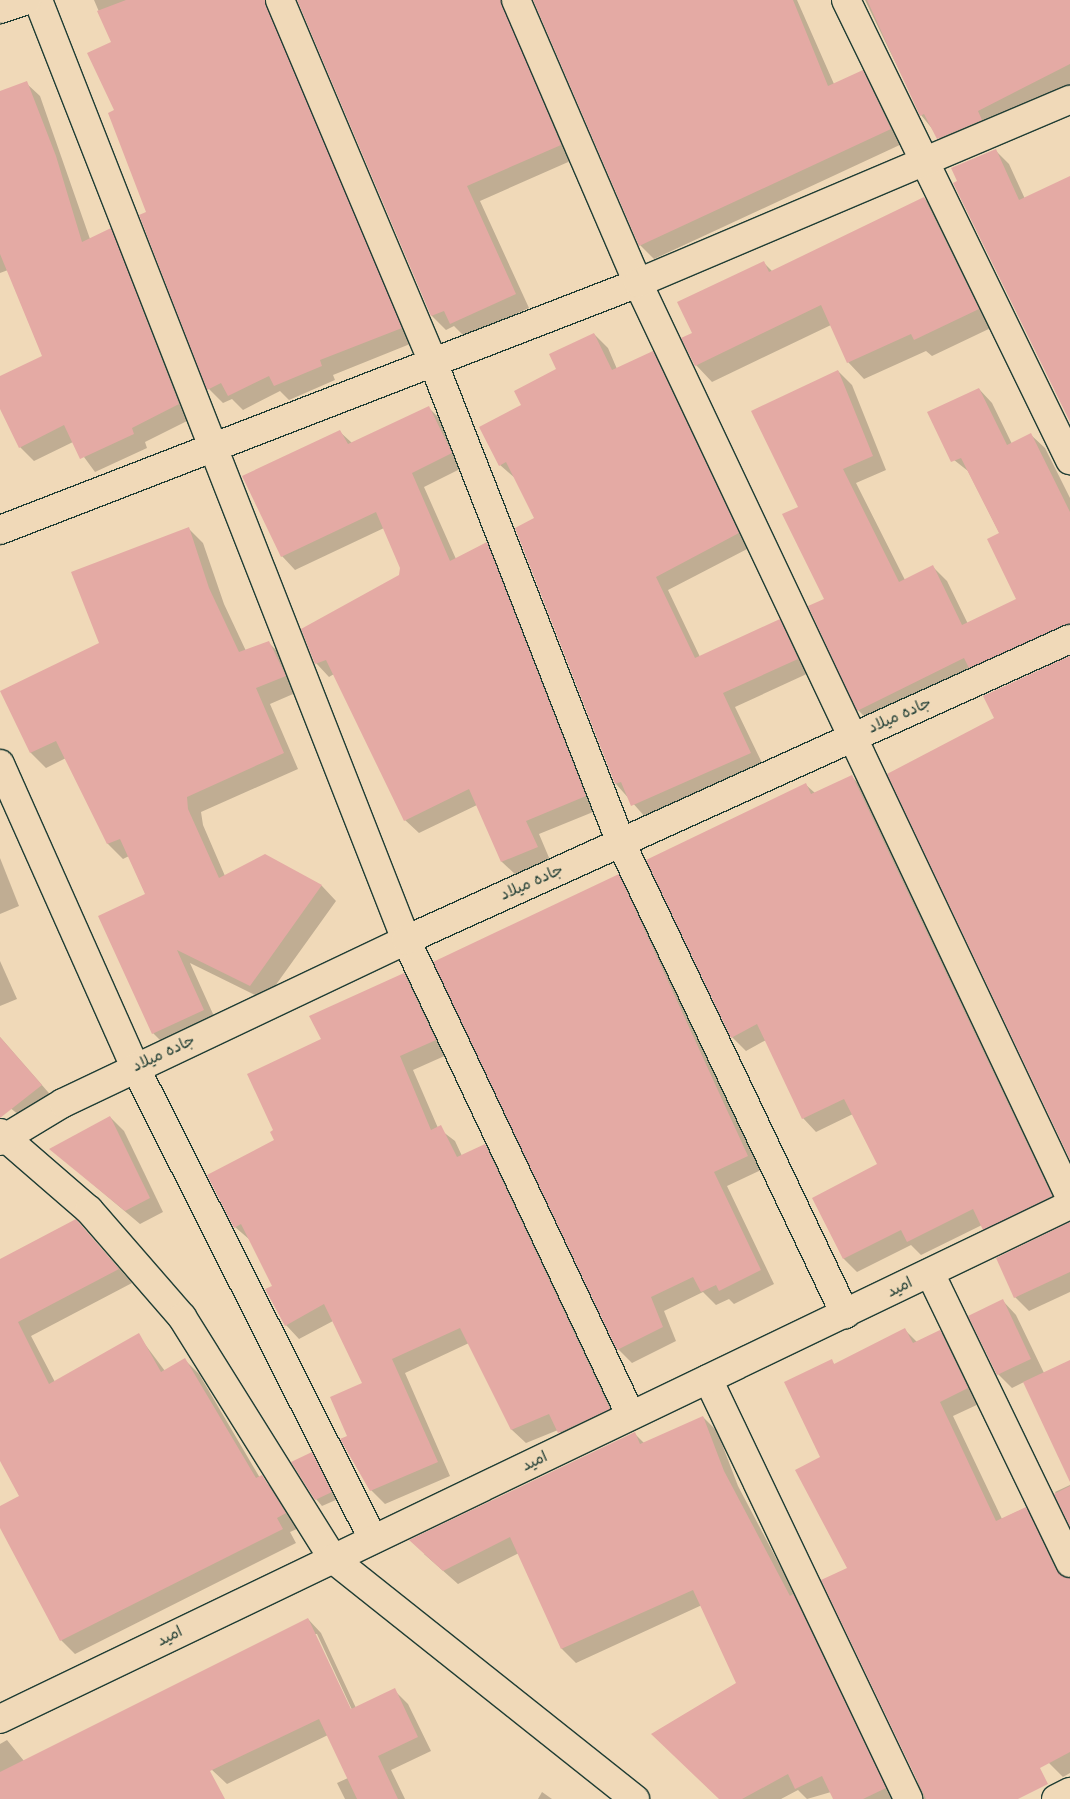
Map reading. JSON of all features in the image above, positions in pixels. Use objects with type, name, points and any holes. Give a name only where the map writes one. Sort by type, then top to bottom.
[{"type":"street","points":[[0,9],[27,0]]},
{"type":"street","points":[[38,0],[211,449],[406,940],[631,1416]]},
{"type":"street","points":[[280,0],[433,362],[621,843],[845,1314]]},
{"type":"street","points":[[516,0],[638,283],[851,738],[1070,1197]]},
{"type":"street","points":[[846,0],[1070,460]]},
{"type":"street","points":[[0,530],[638,283],[1070,100]]},
{"type":"street","name":"جاده میلاد","points":[[2,1137],[63,1103],[135,1067],[406,940],[1070,639]]},
{"type":"street","points":[[0,764],[135,1067],[373,1539]]},
{"type":"street","points":[[2,1137],[88,1210],[182,1317],[333,1558],[635,1799]]},
{"type":"street","name":"امید","points":[[0,1719],[1070,1205]]},
{"type":"street","points":[[930,1273],[1070,1563]]},
{"type":"street","points":[[708,1379],[908,1799]]},
{"type":"street","points":[[1056,1799],[1070,1792]]},
{"type":"building","points":[[126,0],[265,0],[402,328],[320,360],[322,366],[274,386],[269,376],[228,396],[221,383],[207,390],[139,215],[146,212],[108,113],[114,110],[87,53],[111,42],[97,11]]},
{"type":"building","points":[[297,0],[501,0],[561,145],[467,186],[516,294],[450,324],[444,311],[431,316]]},
{"type":"building","points":[[533,0],[793,0],[828,86],[863,70],[891,129],[639,246]]},
{"type":"building","points":[[867,0],[1070,0],[1070,64],[978,111],[982,120],[937,139],[924,114],[920,116]]},
{"type":"building","points":[[27,81],[56,156],[82,242],[111,228],[179,404],[132,428],[134,434],[80,459],[64,425],[19,448],[0,409],[0,376],[42,356],[0,254],[0,91]]},
{"type":"building","points":[[996,149],[1019,200],[1070,176],[1070,422],[953,183],[957,181],[951,168]]},
{"type":"building","points":[[924,197],[979,309],[914,340],[911,334],[847,363],[821,305],[695,366],[681,338],[692,333],[677,302],[764,261],[769,272]]},
{"type":"building","points":[[594,333],[612,370],[653,351],[739,533],[656,577],[695,658],[780,619],[798,659],[723,693],[751,753],[631,806],[621,782],[615,784],[515,528],[534,518],[506,462],[499,466],[479,427],[521,405],[514,391],[556,369],[549,354]]},
{"type":"building","points":[[838,370],[873,456],[843,469],[899,582],[933,565],[962,625],[1016,599],[987,539],[999,533],[961,458],[951,462],[927,412],[979,388],[1007,445],[1031,433],[1070,512],[1070,624],[969,668],[964,658],[857,711],[808,606],[824,599],[782,514],[798,507],[751,411]]},
{"type":"building","points":[[429,406],[452,453],[412,473],[450,561],[487,542],[586,796],[526,821],[538,847],[501,862],[469,789],[404,821],[326,660],[315,664],[301,629],[399,575],[400,568],[376,512],[281,557],[242,476],[340,430],[348,444]]},
{"type":"building","points":[[189,527],[209,588],[239,652],[269,641],[286,676],[256,688],[284,753],[187,797],[188,809],[219,878],[265,854],[322,885],[250,986],[177,950],[204,1010],[152,1034],[98,916],[145,894],[120,839],[107,844],[56,741],[30,753],[0,691],[99,643],[71,572]]},
{"type":"building","points":[[1070,656],[1070,1160],[887,774],[994,718],[983,696]]},
{"type":"building","points":[[852,775],[1052,1196],[983,1230],[973,1209],[907,1242],[901,1230],[843,1259],[812,1198],[877,1164],[844,1099],[802,1119],[757,1024],[731,1038],[646,860],[806,783],[811,794]]},
{"type":"building","points":[[619,874],[748,1156],[714,1172],[761,1270],[719,1291],[716,1285],[701,1292],[693,1277],[651,1297],[663,1327],[617,1350],[433,962]]},
{"type":"building","points":[[404,973],[436,1040],[400,1056],[431,1130],[441,1125],[457,1157],[485,1144],[610,1409],[558,1433],[549,1414],[511,1430],[460,1328],[392,1359],[438,1462],[370,1491],[340,1439],[347,1436],[330,1397],[362,1383],[324,1304],[285,1326],[265,1289],[272,1286],[241,1224],[234,1228],[207,1175],[274,1140],[270,1132],[273,1130],[247,1074],[321,1039],[309,1016]]},
{"type":"building","points":[[0,1037],[42,1085],[0,1118]]},
{"type":"building","points":[[110,1116],[150,1198],[125,1211],[49,1149]]},
{"type":"building","points":[[76,1219],[119,1269],[18,1322],[49,1384],[139,1333],[161,1372],[185,1358],[256,1478],[262,1475],[286,1513],[277,1518],[283,1529],[60,1641],[0,1528],[0,1506],[19,1496],[0,1461],[0,1259]]},
{"type":"building","points":[[1070,1222],[1070,1272],[1014,1298],[996,1258]]},
{"type":"building","points":[[1003,1299],[1031,1359],[997,1375],[968,1316]]},
{"type":"building","points":[[905,1328],[913,1343],[940,1330],[968,1388],[940,1402],[996,1521],[1026,1507],[1056,1570],[1070,1578],[1070,1752],[1040,1768],[1048,1784],[1018,1799],[926,1799],[821,1580],[847,1568],[795,1470],[820,1457],[784,1382],[832,1359],[834,1364]]},
{"type":"building","points":[[1070,1360],[1070,1482],[1023,1382]]},
{"type":"building","points":[[703,1416],[724,1471],[790,1596],[793,1594],[886,1788],[863,1799],[833,1799],[822,1776],[795,1789],[788,1774],[742,1799],[719,1799],[651,1734],[736,1683],[693,1590],[561,1649],[510,1537],[443,1571],[409,1540],[635,1432],[640,1444]]},
{"type":"building","points":[[312,1452],[332,1492],[315,1500],[291,1462]]},
{"type":"building","points":[[1070,1486],[1070,1527],[1054,1494]]},
{"type":"building","points":[[308,1618],[351,1709],[395,1688],[418,1737],[378,1756],[398,1799],[357,1799],[319,1719],[210,1771],[225,1799],[0,1799],[0,1772]]}]
